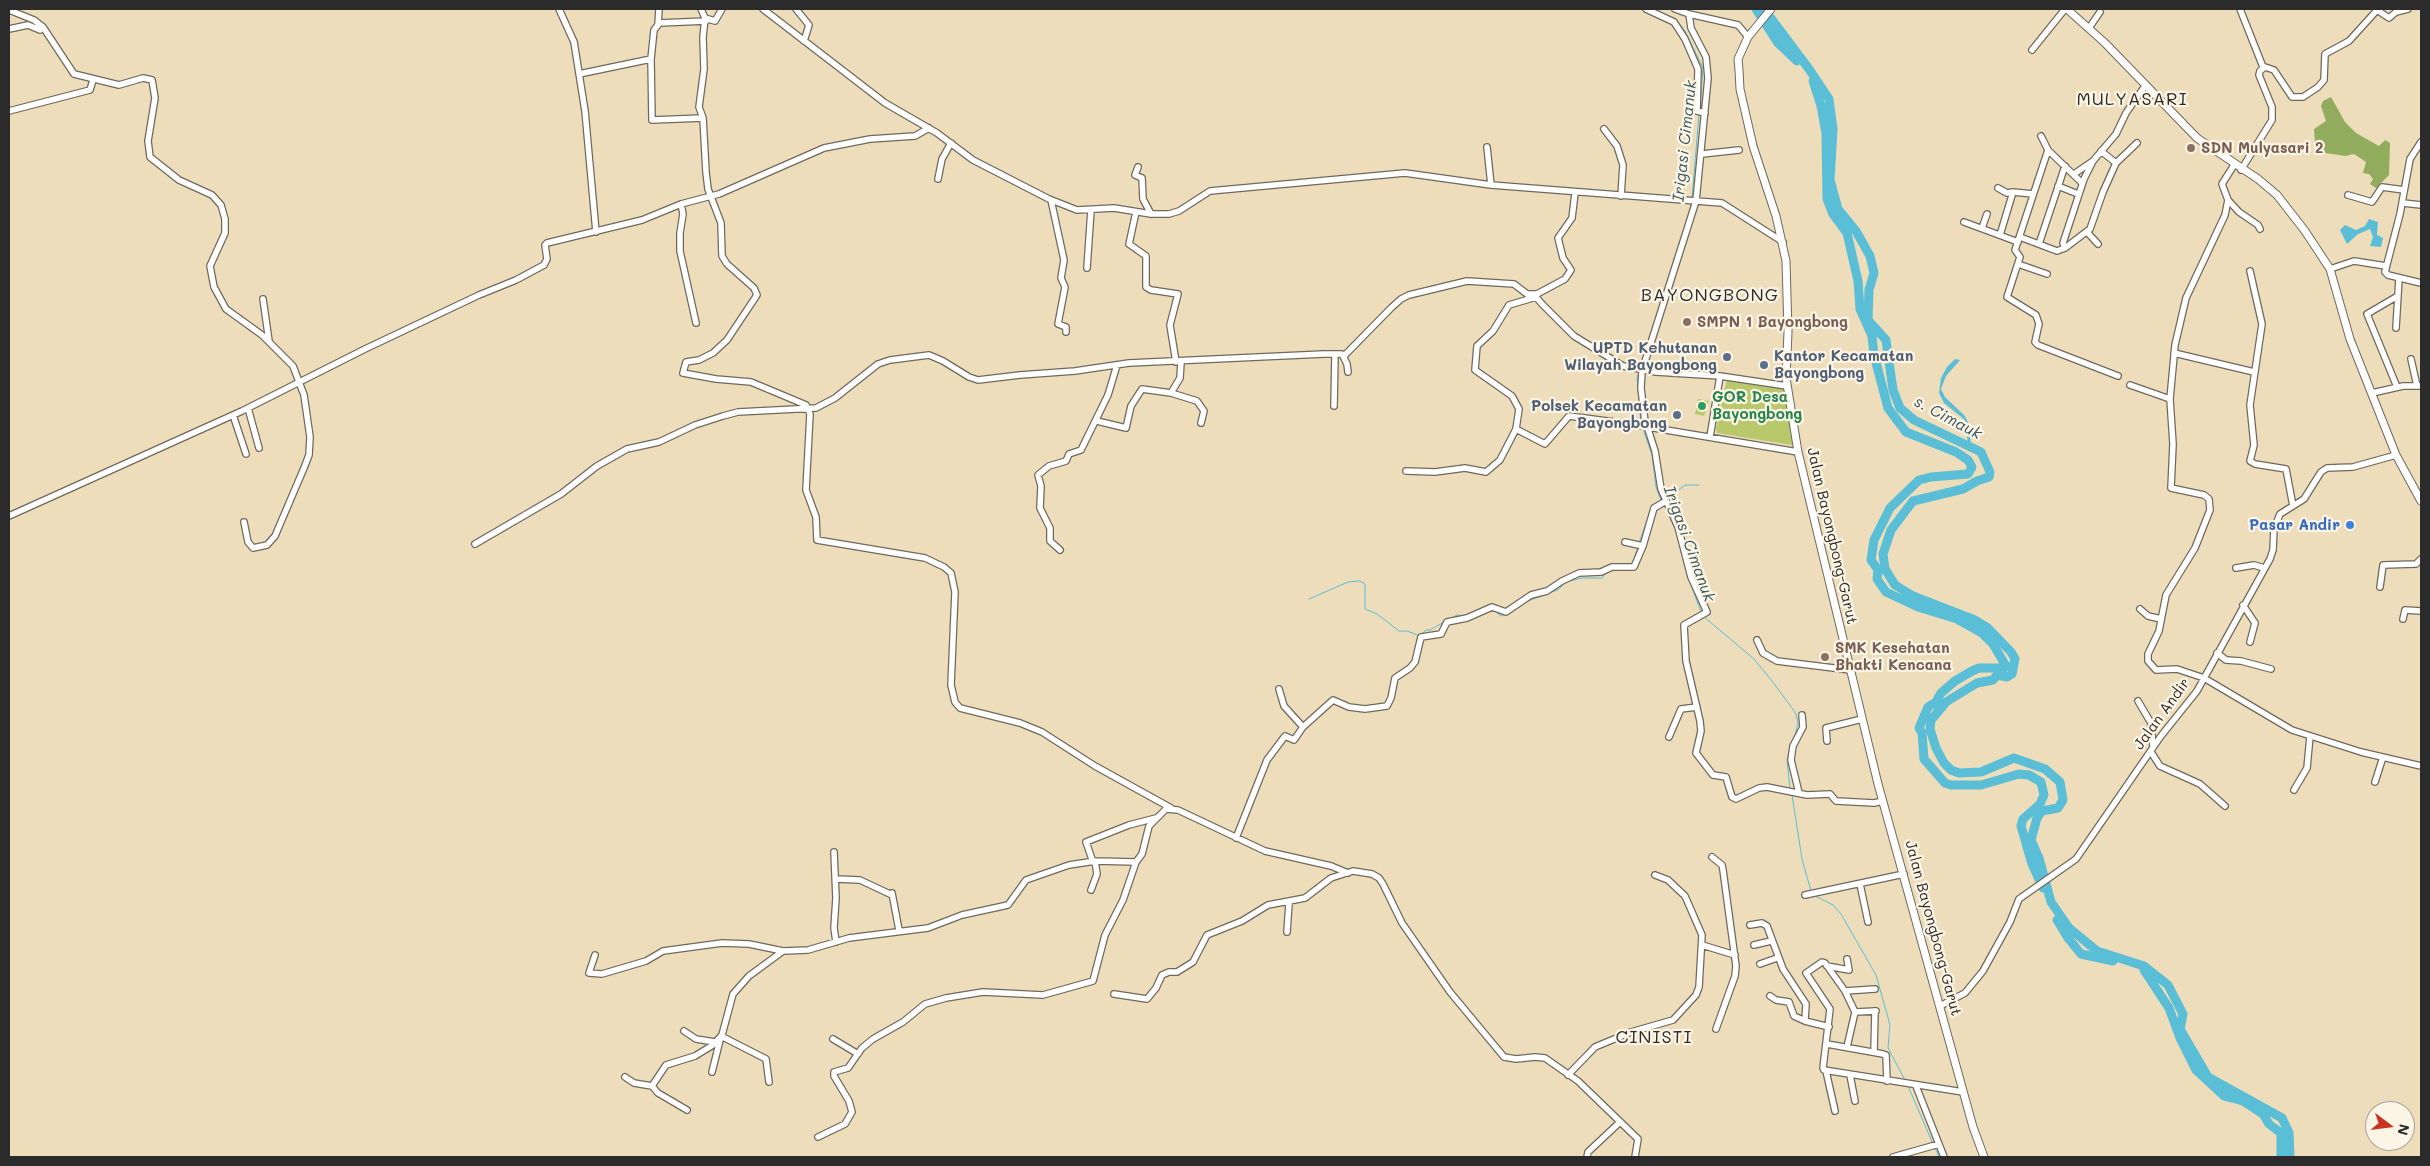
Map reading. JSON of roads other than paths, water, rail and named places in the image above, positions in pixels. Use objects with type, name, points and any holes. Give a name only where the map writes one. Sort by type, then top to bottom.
[{"type":"main road","name":"Jalan Bayongbong-Garut","points":[[1771,9],[1748,37],[1738,59],[1740,89],[1753,146],[1783,242],[1786,261],[1786,386],[1798,452],[1862,719],[1963,1092],[1984,1157]]},
{"type":"main road","points":[[2066,9],[2105,43],[2197,138],[2241,170],[2258,179],[2283,200],[2330,269],[2350,339],[2396,455],[2421,501]]},
{"type":"street","points":[[559,9],[573,39],[579,74],[585,111],[596,232]]},
{"type":"street","points":[[659,9],[658,23],[654,30],[651,59],[652,120],[703,118]]},
{"type":"street","points":[[701,9],[706,19],[699,107],[703,118],[706,172],[711,195],[721,223],[722,256],[727,264],[754,288],[757,295],[727,340],[713,353],[699,360],[686,362],[683,373],[716,379],[751,382],[780,395],[800,401],[809,409]]},
{"type":"street","points":[[658,23],[706,19],[715,21],[722,9]]},
{"type":"street","points":[[764,9],[885,103],[929,128],[973,160],[1050,200],[1077,210],[1114,208],[1151,214],[1169,214],[1179,211],[1210,191],[1382,174],[1414,174],[1490,186],[1726,204],[1783,242]]},
{"type":"street","points":[[796,9],[809,25],[804,41]]},
{"type":"street","points":[[1646,9],[1674,22],[1692,54],[1699,72],[1702,113],[1702,154],[1695,201],[1639,371],[1644,426],[1655,451],[1657,471],[1664,500],[1678,527],[1691,577],[1707,614],[1684,625],[1686,661],[1697,708],[1700,731],[1696,753],[1713,774],[1726,777],[1733,798],[1736,800],[1763,787],[1807,795],[1830,794],[1836,801],[1840,802],[1874,803],[1884,800]]},
{"type":"street","points":[[1675,9],[1738,25],[1748,37]]},
{"type":"street","points":[[2032,50],[2066,9]]},
{"type":"street","points":[[2240,9],[2264,68]]},
{"type":"street","points":[[2264,68],[2274,70],[2292,97],[2303,97],[2318,87],[2324,80],[2326,54],[2349,41],[2377,9],[2389,18],[2396,12],[2408,9]]},
{"type":"street","points":[[9,10],[34,20],[73,73],[92,80],[119,85],[143,78],[152,80],[156,98],[148,141],[150,157],[179,180],[212,195],[221,205],[225,219],[225,233],[210,266],[214,287],[226,309],[269,341],[290,361],[298,382],[309,424],[309,455],[275,536],[267,546],[253,548],[248,542],[244,522]]},
{"type":"street","points":[[2089,28],[2100,12]]},
{"type":"street","points":[[1689,14],[1691,28],[1706,57],[1708,68],[1702,113]]},
{"type":"street","points":[[9,29],[28,25],[42,29]]},
{"type":"street","points":[[579,74],[651,59]]},
{"type":"street","points":[[2241,170],[2272,120],[2272,107],[2259,75],[2264,68]]},
{"type":"street","points":[[9,111],[91,88],[92,80]]},
{"type":"street","points":[[2065,248],[2064,243],[2082,183],[2093,161],[2116,134],[2126,113],[2145,86]]},
{"type":"street","points":[[9,516],[248,408],[298,382],[544,265],[547,259],[545,245],[547,243],[642,220],[681,204],[727,191],[796,158],[824,148],[870,140],[915,136],[929,128]]},
{"type":"street","points":[[1604,129],[1619,150],[1624,170],[1621,196]]},
{"type":"street","points":[[2041,136],[2048,150],[2082,183]]},
{"type":"street","points":[[2421,142],[2411,156],[2403,203],[2386,266],[2387,274],[2421,283]]},
{"type":"street","points":[[938,179],[942,159],[951,143]]},
{"type":"street","points":[[1964,222],[2000,235],[2039,244],[2057,251],[2065,248],[2088,232],[2116,163],[2137,143]]},
{"type":"street","points":[[1487,147],[1490,186]]},
{"type":"street","points":[[1702,154],[1739,150]]},
{"type":"street","points":[[2048,150],[2015,250],[2020,257],[2007,296],[2036,315],[2039,324],[2036,344],[2066,358],[2118,376]]},
{"type":"street","points":[[2101,151],[2116,163]]},
{"type":"street","points":[[2074,174],[2093,161]]},
{"type":"street","points":[[2234,165],[2222,184],[2228,200],[2239,212],[2258,225],[2260,229]]},
{"type":"street","points":[[2039,244],[2065,166]]},
{"type":"street","points":[[1138,167],[1135,175],[1142,178],[1143,199],[1151,214]]},
{"type":"street","points":[[2058,186],[2078,194]]},
{"type":"street","points":[[2348,195],[2373,202],[2382,187],[2404,190]]},
{"type":"street","points":[[1998,188],[2007,193],[2033,194]]},
{"type":"street","points":[[2000,235],[2013,192]]},
{"type":"street","points":[[1406,471],[1435,472],[1465,468],[1486,472],[1500,460],[1516,429],[1519,409],[1512,396],[1475,370],[1477,346],[1493,331],[1508,306],[1536,296],[1565,279],[1571,272],[1563,258],[1558,238],[1572,218],[1575,193]]},
{"type":"street","points":[[1050,200],[1064,260],[1061,278],[1065,286],[1058,324],[1066,327],[1066,332]]},
{"type":"street","points":[[2228,200],[2222,222],[2186,298],[2174,352],[2170,399],[2173,444],[2171,488],[2204,495],[2211,504],[2195,548],[2166,595],[2159,631],[2148,654],[2150,664],[2156,670],[2178,669],[2204,678],[2292,730],[2383,757],[2421,766]]},
{"type":"street","points":[[2403,203],[2421,205]]},
{"type":"street","points":[[681,204],[683,214],[680,251],[696,323]]},
{"type":"street","points":[[1087,268],[1091,210]]},
{"type":"street","points":[[1136,212],[1129,244],[1146,256],[1146,287],[1151,290],[1178,294],[1170,325],[1180,378],[1171,393]]},
{"type":"street","points":[[1982,228],[1987,214]]},
{"type":"street","points":[[2088,232],[2098,244]]},
{"type":"street","points":[[2330,269],[2354,261],[2386,266]]},
{"type":"street","points":[[2018,264],[2047,274]]},
{"type":"street","points":[[2250,270],[2262,324],[2261,342],[2254,372],[2250,405],[2254,444],[2250,461],[2255,464],[2286,469],[2293,506]]},
{"type":"street","points":[[2396,328],[2396,297],[2399,278]]},
{"type":"street","points":[[1344,356],[1401,298],[1431,288],[1467,281],[1518,285],[1527,294],[1536,296],[1556,319],[1587,346],[1615,363],[1639,371],[1720,376],[1786,386]]},
{"type":"street","points":[[2396,297],[2367,314],[2397,387]]},
{"type":"street","points":[[263,299],[269,341]]},
{"type":"street","points":[[2174,352],[2254,372]]},
{"type":"street","points":[[475,544],[561,494],[597,466],[627,450],[659,442],[695,425],[723,416],[742,412],[809,409],[835,398],[878,364],[900,358],[928,355],[943,360],[968,377],[978,380],[1117,365],[1335,354],[1344,356]]},
{"type":"street","points":[[1334,406],[1335,354]]},
{"type":"street","points":[[1344,356],[1348,372]]},
{"type":"street","points":[[2372,393],[2397,387],[2419,386],[2411,359]]},
{"type":"street","points":[[1060,550],[1050,542],[1050,528],[1039,505],[1041,486],[1037,476],[1049,466],[1066,461],[1068,454],[1080,451],[1097,421],[1110,390],[1117,365]]},
{"type":"street","points":[[1710,437],[1720,376]]},
{"type":"street","points":[[2130,385],[2170,399]]},
{"type":"street","points":[[1097,421],[1125,428],[1131,406],[1142,390],[1171,393],[1196,401],[1204,411],[1201,423]]},
{"type":"street","points":[[248,408],[259,448]]},
{"type":"street","points":[[809,409],[806,490],[816,517],[817,540],[925,558],[944,567],[954,579],[956,592],[951,685],[955,702],[960,708],[1020,723],[1042,732],[1096,766],[1171,808],[1236,838],[1278,855],[1331,866],[1348,873]]},
{"type":"street","points":[[233,415],[246,454]]},
{"type":"street","points":[[1516,429],[1545,444],[1549,442],[1564,420],[1569,416],[1644,426],[1798,452]]},
{"type":"street","name":"Jalan Andir","points":[[1940,1006],[1958,998],[1971,987],[1992,955],[2010,922],[2016,904],[2032,890],[2076,859],[2152,750],[2197,690],[2273,550],[2276,520],[2284,510],[2304,500],[2321,472],[2327,468],[2353,466],[2396,455]]},
{"type":"street","points":[[1236,838],[1267,760],[1285,736],[1294,740],[1303,727],[1333,700],[1349,707],[1365,709],[1387,706],[1390,702],[1395,678],[1410,668],[1415,662],[1422,637],[1441,634],[1447,622],[1467,618],[1492,608],[1506,612],[1531,595],[1547,591],[1579,573],[1601,572],[1612,567],[1634,567],[1643,546],[1654,508],[1664,500]]},
{"type":"street","points":[[1625,542],[1643,546]]},
{"type":"street","points":[[2380,587],[2383,565],[2416,564],[2421,558]]},
{"type":"street","points":[[2236,568],[2254,565],[2264,568]]},
{"type":"street","points":[[2243,605],[2255,623],[2250,642]]},
{"type":"street","points":[[2140,610],[2148,616],[2161,619]]},
{"type":"street","points":[[2403,619],[2405,610],[2421,611]]},
{"type":"street","points":[[1757,640],[1763,653],[1777,661],[1850,670]]},
{"type":"street","points":[[2217,652],[2226,660],[2241,660],[2271,669]]},
{"type":"street","points":[[1280,688],[1284,706],[1303,727]]},
{"type":"street","points":[[2138,701],[2151,723],[2152,750],[2160,766],[2200,784],[2225,806]]},
{"type":"street","points":[[1669,737],[1680,710],[1697,708]]},
{"type":"street","points":[[1798,793],[1791,760],[1794,746],[1803,727],[1802,715]]},
{"type":"street","points":[[1827,741],[1826,728],[1862,719]]},
{"type":"street","points":[[2294,790],[2308,768],[2310,736]]},
{"type":"street","points":[[2375,782],[2383,757]]},
{"type":"street","points":[[818,1137],[841,1126],[850,1117],[852,1108],[834,1073],[849,1067],[858,1054],[873,1039],[901,1023],[931,1002],[983,992],[1043,995],[1093,980],[1104,938],[1123,900],[1136,862],[1142,854],[1149,826],[1166,809],[1171,808]]},
{"type":"street","points":[[1091,890],[1097,874],[1086,842],[1156,818]]},
{"type":"street","points":[[834,852],[836,879],[834,928],[836,942]]},
{"type":"street","points":[[1712,857],[1722,865],[1724,870],[1735,955],[1735,976],[1716,1029]]},
{"type":"street","points":[[595,955],[589,973],[602,974],[646,962],[662,951],[722,943],[748,944],[783,951],[821,948],[836,942],[899,930],[928,928],[962,915],[1008,905],[1023,883],[1029,878],[1069,865],[1094,861],[1136,862]]},
{"type":"street","points":[[1114,994],[1147,999],[1156,988],[1162,975],[1177,972],[1193,962],[1207,935],[1242,921],[1268,905],[1289,903],[1304,898],[1331,878],[1348,873],[1359,872],[1379,878],[1402,923],[1424,956],[1450,992],[1504,1056],[1516,1059],[1545,1058],[1587,1088],[1638,1139],[1635,1157]]},
{"type":"street","points":[[1805,896],[1904,874]]},
{"type":"street","points":[[1568,1075],[1595,1047],[1631,1032],[1673,1020],[1696,996],[1699,987],[1702,935],[1688,900],[1668,880],[1655,875]]},
{"type":"street","points":[[836,879],[860,880],[892,892],[899,930]]},
{"type":"street","points":[[1860,884],[1868,922]]},
{"type":"street","points":[[1287,932],[1289,903]]},
{"type":"street","points":[[1750,925],[1765,924],[1777,958],[1806,1004],[1805,1021]]},
{"type":"street","points":[[1754,945],[1771,941]]},
{"type":"street","points":[[1702,945],[1735,955]]},
{"type":"street","points":[[712,1072],[732,994],[749,976],[783,951]]},
{"type":"street","points":[[1760,964],[1777,958]]},
{"type":"street","points":[[1828,966],[1849,970],[1848,959]]},
{"type":"street","points":[[1835,1111],[1826,1071],[1823,1068],[1830,1007],[1806,973],[1822,962],[1828,966],[1845,991],[1855,1012],[1848,1048]]},
{"type":"street","points":[[1845,991],[1875,989]]},
{"type":"street","points":[[1770,996],[1776,1000],[1789,1002],[1794,1016],[1829,1027]]},
{"type":"street","points":[[1855,1012],[1877,1011],[1874,1052]]},
{"type":"street","points":[[684,1030],[696,1039],[716,1042]]},
{"type":"street","points":[[652,1086],[666,1064],[695,1056],[716,1042],[721,1036]]},
{"type":"street","points":[[721,1036],[766,1060],[769,1082]]},
{"type":"street","points":[[834,1040],[858,1054]]},
{"type":"street","points":[[1827,1044],[1874,1052],[1886,1056],[1887,1081]]},
{"type":"street","points":[[1826,1071],[1963,1092]]},
{"type":"street","points":[[1850,1075],[1855,1101]]},
{"type":"street","points":[[625,1076],[634,1083],[652,1086],[658,1093],[687,1110]]},
{"type":"street","points":[[1915,1086],[1937,1145],[1944,1157]]},
{"type":"street","points":[[1587,1157],[1588,1152],[1620,1122]]},
{"type":"street","points":[[1893,1157],[1937,1145]]},
{"type":"water","points":[[2369,219],[2378,222],[2377,235],[2383,238],[2381,247],[2370,246],[2373,237],[2370,229],[2358,234],[2347,244],[2340,230],[2345,225],[2356,230],[2365,226]]},
{"type":"water","points":[[1955,359],[1960,360],[1946,376],[1941,389],[1945,397],[1965,416],[1969,425],[1971,446],[1962,444],[1968,444],[1965,420],[1944,403],[1939,393],[1941,378],[1947,367]]},
{"type":"waterway","name":"Irigasi Cimanuk","points":[[1654,9],[1664,15]]},
{"type":"waterway","points":[[1756,9],[1778,43],[1797,61]]},
{"type":"waterway","name":"s. Cimauk","points":[[1764,9],[1829,99],[1833,129],[1830,180],[1838,209],[1856,231],[1870,256],[1874,273],[1869,290],[1868,320],[1886,340],[1893,390],[1900,408],[1914,420],[1981,452],[1990,472],[1989,477],[1963,489],[1913,501],[1891,530],[1883,554],[1885,569],[1895,585],[1913,596],[1975,620],[1988,628],[2011,652],[2015,659],[2012,674],[2007,677],[1997,675],[1993,680],[1977,683],[1946,702],[1931,720],[1930,729],[1936,748],[1944,763],[1951,770],[1959,773],[1981,772],[2014,758],[2045,769],[2060,782],[2063,800],[2058,808],[2042,811],[2037,818],[2031,840],[2039,858],[2051,902],[2069,928],[2097,951],[2144,966],[2168,985],[2183,1014],[2180,1029],[2208,1077],[2282,1118],[2289,1133],[2290,1157]]},
{"type":"waterway","name":"Irigasi Cimanuk","points":[[1677,21],[1685,31],[1703,68],[1700,107]]},
{"type":"waterway","points":[[1813,81],[1821,106],[1826,133],[1827,199],[1833,214],[1847,233],[1858,281],[1860,309],[1872,336],[1874,355],[1888,408],[1906,432],[1956,452],[1968,460],[1972,467],[1968,474],[1931,477],[1919,480],[1890,508],[1874,540],[1871,560],[1878,570],[1877,579],[1886,592],[1918,607],[1957,619],[1982,633],[1993,644],[2006,666],[2004,668],[1979,668],[1972,671],[1955,681],[1941,693],[1936,702],[1928,707],[1919,728],[1922,733],[1924,759],[1945,783],[1951,785],[1981,785],[2019,774],[2029,775],[2041,782],[2044,795],[2040,804],[2023,819],[2021,826],[2032,864],[2043,888]]},
{"type":"waterway","name":"Irigasi Cimanuk","points":[[1692,199],[1699,114]]},
{"type":"waterway","name":"Irigasi Cimanuk","points":[[1690,212],[1691,203]]},
{"type":"waterway","name":"Irigasi Cimanuk","points":[[1640,370],[1637,378],[1641,423]]},
{"type":"waterway","name":"Irigasi Cimanuk","points":[[1643,429],[1652,455],[1656,487],[1661,500]]},
{"type":"waterway","points":[[1667,499],[1685,485],[1699,485]]},
{"type":"waterway","name":"Irigasi Cimanuk","points":[[1664,505],[1672,520]]},
{"type":"waterway","points":[[1639,543],[1650,512]]},
{"type":"waterway","name":"Irigasi Cimanuk","points":[[1675,528],[1688,575]]},
{"type":"waterway","points":[[1632,565],[1638,547]]},
{"type":"waterway","points":[[1551,592],[1558,590],[1566,582],[1582,578],[1602,578],[1605,574]]},
{"type":"waterway","name":"Irigasi Cimanuk","points":[[1689,579],[1701,612]]},
{"type":"waterway","points":[[1309,599],[1348,582],[1360,581],[1365,584],[1365,609],[1377,614],[1399,631],[1407,631],[1420,636],[1426,630],[1430,630],[1444,622]]},
{"type":"waterway","points":[[1528,601],[1547,594]]},
{"type":"waterway","points":[[1495,611],[1501,616],[1513,611]]},
{"type":"waterway","points":[[1450,619],[1457,615],[1463,616]]},
{"type":"waterway","name":"Irigasi Cimanuk","points":[[1703,616],[1754,659],[1772,681],[1795,712],[1798,722],[1795,736]]},
{"type":"waterway","name":"Irigasi Cimanuk","points":[[1790,749],[1787,760],[1790,789]]},
{"type":"waterway","name":"Irigasi Cimanuk","points":[[1792,795],[1802,859],[1811,891]]},
{"type":"waterway","name":"Irigasi Cimanuk","points":[[1813,895],[1833,905],[1841,914],[1876,975],[1890,1025],[1888,1048],[1905,1080]]},
{"type":"waterway","points":[[2057,920],[2081,954],[2113,961]]},
{"type":"waterway","points":[[2144,970],[2169,1008],[2180,1038],[2196,1070],[2224,1096],[2243,1101],[2263,1114],[2269,1124],[2281,1133],[2281,1157]]},
{"type":"waterway","name":"Irigasi Cimanuk","points":[[1908,1086],[1933,1144]]},
{"type":"waterway","name":"Irigasi Cimanuk","points":[[1935,1148],[1939,1157]]},
{"type":"place","name":"SDN Mulyasari 2","points":[[2191,148]]},
{"type":"place","name":"SMPN 1 Bayongbong","points":[[1687,322]]},
{"type":"place","name":"UPTD Kehutanan Wilayah Bayongbong","points":[[1727,357]]},
{"type":"place","name":"Kantor Kecamatan Bayongbong","points":[[1764,365]]},
{"type":"place","name":"GOR Desa Bayongbong","points":[[1702,406]]},
{"type":"place","name":"Polsek Kecamatan Bayongbong","points":[[1677,415]]},
{"type":"place","name":"Pasar Andir","points":[[2350,525]]},
{"type":"place","name":"SMK Kesehatan Bhakti Kencana","points":[[1825,657]]},
{"type":"district","name":"MULYASARI","points":[[2132,99]]},
{"type":"district","name":"BAYONGBONG","points":[[1710,295]]},
{"type":"district","name":"CINISTI","points":[[1654,1037]]}]
